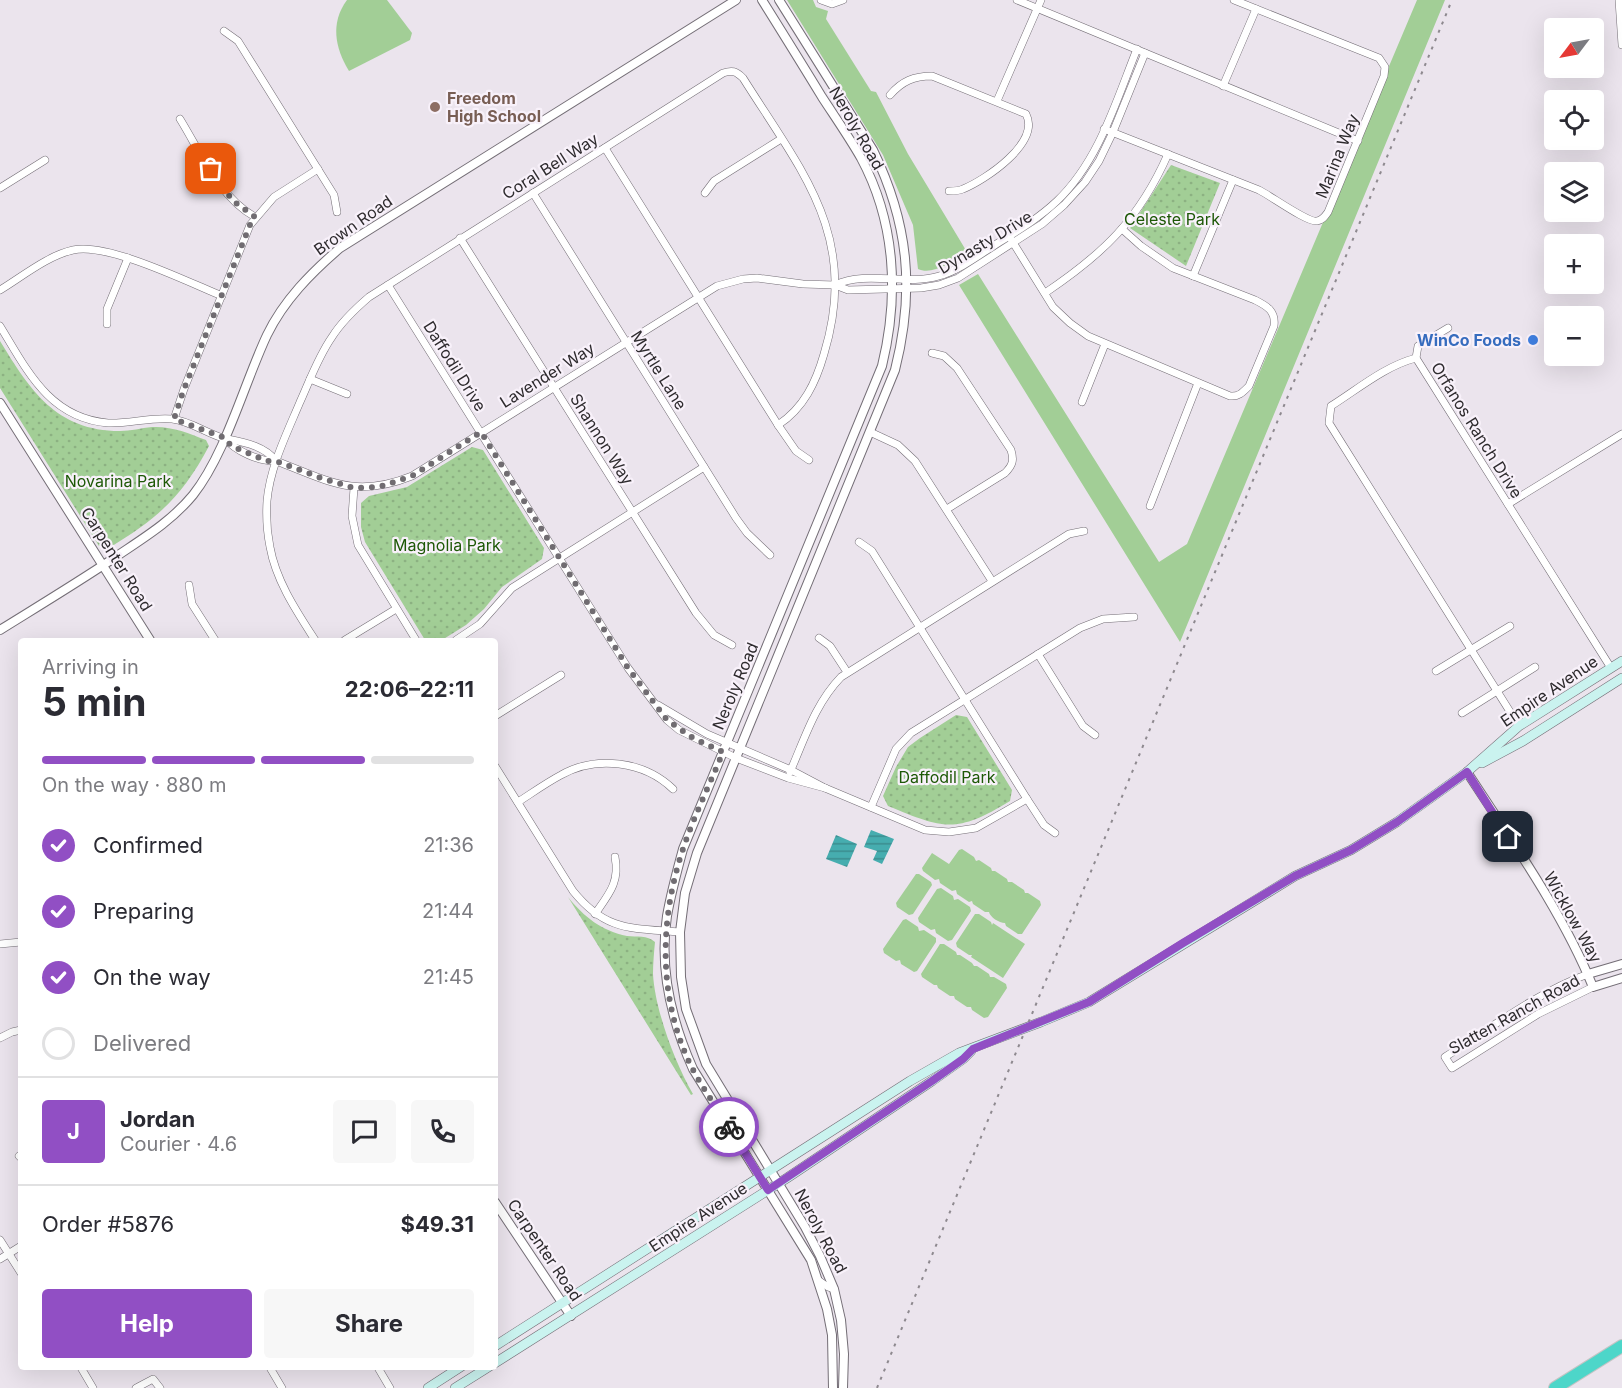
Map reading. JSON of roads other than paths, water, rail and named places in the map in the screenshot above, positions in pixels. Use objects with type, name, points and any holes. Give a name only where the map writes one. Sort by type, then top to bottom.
[{"type":"highway","points":[[1555,1388],[1622,1346]]},
{"type":"main road","name":"Empire Avenue","points":[[498,1344],[910,1081],[959,1053],[1089,1002],[1295,876],[1351,850],[1397,822],[1467,772],[1519,726],[1622,661]]},
{"type":"main road","points":[[1564,715],[1572,703],[1608,680],[1611,668]]},
{"type":"main road","name":"Empire Avenue","points":[[1467,772],[1523,741],[1622,678]]},
{"type":"main road","name":"Empire Avenue","points":[[498,1361],[768,1190],[963,1059],[973,1049]]},
{"type":"main road","points":[[910,1081],[913,1093]]},
{"type":"main road","points":[[428,1388],[456,1370]]},
{"type":"main road","points":[[455,1388],[484,1370]]},
{"type":"street","name":"Brown Road","points":[[0,630],[164,525],[193,495],[211,467],[225,438],[268,333],[289,300],[312,273],[340,249],[736,0]]},
{"type":"street","name":"Neroly Road","points":[[762,0],[860,157],[880,201],[886,225],[893,284],[890,335],[882,366],[683,849],[672,890],[666,931],[667,979],[669,996],[693,1070],[811,1260],[832,1335],[833,1388]]},
{"type":"street","name":"Neroly Road","points":[[779,0],[873,150],[893,196],[900,224],[908,283],[904,338],[895,370],[691,870],[685,893],[680,932],[681,977],[693,1032],[706,1064],[820,1256],[834,1288],[841,1320],[844,1354],[843,1388]]},
{"type":"street","points":[[822,0],[832,4],[843,0]]},
{"type":"street","points":[[1017,0],[1358,141]]},
{"type":"street","points":[[997,101],[1041,0]]},
{"type":"street","name":"Marina Way","points":[[1104,129],[1233,180],[1277,200],[1304,218],[1318,221],[1328,212],[1384,76],[1385,67],[1378,58],[1234,0]]},
{"type":"street","points":[[1619,0],[1622,45]]},
{"type":"street","points":[[1223,86],[1256,9]]},
{"type":"street","points":[[224,31],[238,41],[318,169],[334,195],[337,212]]},
{"type":"street","name":"Dynasty Drive","points":[[908,283],[938,277],[956,270],[1038,218],[1059,200],[1079,177],[1092,157],[1137,50]]},
{"type":"street","name":"Dynasty Drive","points":[[835,285],[847,279],[893,284],[939,285],[958,278],[1042,224],[1085,182],[1099,161],[1145,53]]},
{"type":"street","name":"Coral Bell Way","points":[[314,638],[284,589],[270,549],[267,500],[276,461],[310,379],[331,337],[346,318],[369,297],[723,73],[730,71],[738,72],[744,78],[806,179],[821,208],[834,252],[834,318],[821,366],[804,401],[788,418],[778,424]]},
{"type":"street","points":[[890,94],[908,80],[915,77],[932,76],[1026,114],[1029,120],[1028,132],[1015,153],[1006,162],[963,189],[949,191]]},
{"type":"street","points":[[180,119],[222,187],[240,207],[255,217]]},
{"type":"street","points":[[705,193],[714,181],[781,139]]},
{"type":"street","points":[[605,148],[796,452],[809,460]]},
{"type":"street","points":[[1045,293],[1094,258],[1131,219],[1158,176],[1168,154]]},
{"type":"street","points":[[0,188],[45,160]]},
{"type":"street","points":[[174,419],[250,225],[274,197],[318,169]]},
{"type":"street","points":[[1193,276],[1233,180]]},
{"type":"street","name":"Myrtle Lane","points":[[533,192],[747,533],[770,555]]},
{"type":"street","points":[[1009,236],[1053,306],[1070,323],[1088,336],[1230,396],[1239,395],[1249,386],[1275,320],[1268,306],[1173,268],[1141,246],[1122,229]]},
{"type":"street","name":"Shannon Way","points":[[460,238],[696,613],[714,635],[732,645]]},
{"type":"street","points":[[0,290],[52,258],[74,249],[104,250],[222,296]]},
{"type":"street","points":[[108,324],[107,309],[128,258]]},
{"type":"street","name":"Lavender Way","points":[[0,326],[38,386],[57,404],[75,415],[109,423],[152,418],[174,419],[225,438],[234,438],[270,453],[276,461],[321,478],[354,488],[379,487],[412,476],[717,286],[743,279],[772,279],[803,284],[835,285]]},
{"type":"street","name":"Daffodil Drive","points":[[388,285],[637,682],[667,720],[679,730],[736,758],[788,778],[825,788]]},
{"type":"street","points":[[1416,358],[1418,346],[1448,328]]},
{"type":"street","points":[[1082,402],[1105,344]]},
{"type":"street","points":[[932,353],[944,356],[967,381],[1011,450],[1014,459],[1011,467],[1005,473],[947,509]]},
{"type":"street","name":"Orfanos Ranch Drive","points":[[1519,726],[1329,423],[1331,406],[1401,362],[1416,358],[1611,668]]},
{"type":"street","points":[[310,379],[347,394]]},
{"type":"street","points":[[1150,506],[1198,383]]},
{"type":"street","name":"Carpenter Road","points":[[0,402],[149,638]]},
{"type":"street","points":[[870,432],[898,445],[915,461],[992,581]]},
{"type":"street","points":[[1508,504],[1622,434]]},
{"type":"street","points":[[459,638],[488,616],[512,588],[704,467]]},
{"type":"street","points":[[354,488],[352,516],[358,545],[415,638]]},
{"type":"street","points":[[788,778],[815,711],[836,682],[847,672],[1069,534],[1084,531]]},
{"type":"street","points":[[859,542],[872,551],[1027,799],[1044,825],[1055,832]]},
{"type":"street","points":[[189,585],[192,604],[214,638]]},
{"type":"street","points":[[348,638],[396,609]]},
{"type":"street","points":[[871,807],[889,763],[903,741],[911,734],[1088,624],[1103,619],[1134,617]]},
{"type":"street","points":[[1436,671],[1510,626]]},
{"type":"street","points":[[819,638],[830,646],[847,672]]},
{"type":"street","points":[[1038,654],[1083,726],[1095,735]]},
{"type":"street","points":[[1462,713],[1535,667]]},
{"type":"street","points":[[498,714],[561,675]]},
{"type":"street","name":"Daffodil Drive","points":[[655,704],[693,727],[727,743],[925,830],[949,832],[976,828],[1027,799]]},
{"type":"street","points":[[518,802],[562,774],[594,764],[614,763],[638,768],[662,778],[673,789]]},
{"type":"street","points":[[498,771],[573,891],[595,914],[624,927],[680,932]]},
{"type":"street","name":"Wicklow Way","points":[[1467,772],[1557,914],[1593,987]]},
{"type":"street","points":[[595,914],[611,890],[615,879],[617,870],[615,857]]},
{"type":"street","points":[[0,944],[18,942]]},
{"type":"street","name":"Slatten Ranch Road","points":[[1622,964],[1588,975],[1532,1002],[1445,1057],[1452,1068],[1538,1014],[1593,987],[1622,978]]},
{"type":"street","points":[[0,1038],[18,1031]]},
{"type":"street","name":"Carpenter Road","points":[[498,1206],[571,1316]]},
{"type":"street","points":[[0,1240],[18,1268]]},
{"type":"street","points":[[0,1259],[18,1248]]},
{"type":"street","points":[[818,1280],[834,1288]]},
{"type":"street","points":[[82,1370],[93,1388]]},
{"type":"street","points":[[271,1370],[282,1388]]},
{"type":"street","points":[[379,1370],[390,1388]]},
{"type":"street","points":[[136,1388],[153,1379],[160,1388]]},
{"type":"water","points":[[871,830],[894,839],[882,864],[873,860],[877,851],[864,847]]},
{"type":"water","points":[[836,835],[857,844],[847,867],[826,859]]},
{"type":"railway","points":[[877,1388],[1452,0]]},
{"type":"place","name":"Freedom High School","points":[[435,107]]},
{"type":"place","name":"WinCo Foods","points":[[1533,340]]},
{"type":"park label","name":"Celeste Park","points":[[1172,219]]},
{"type":"park label","name":"Novarina Park","points":[[118,481]]},
{"type":"park label","name":"Magnolia Park","points":[[447,545]]},
{"type":"park label","name":"Daffodil Park","points":[[947,777]]}]
